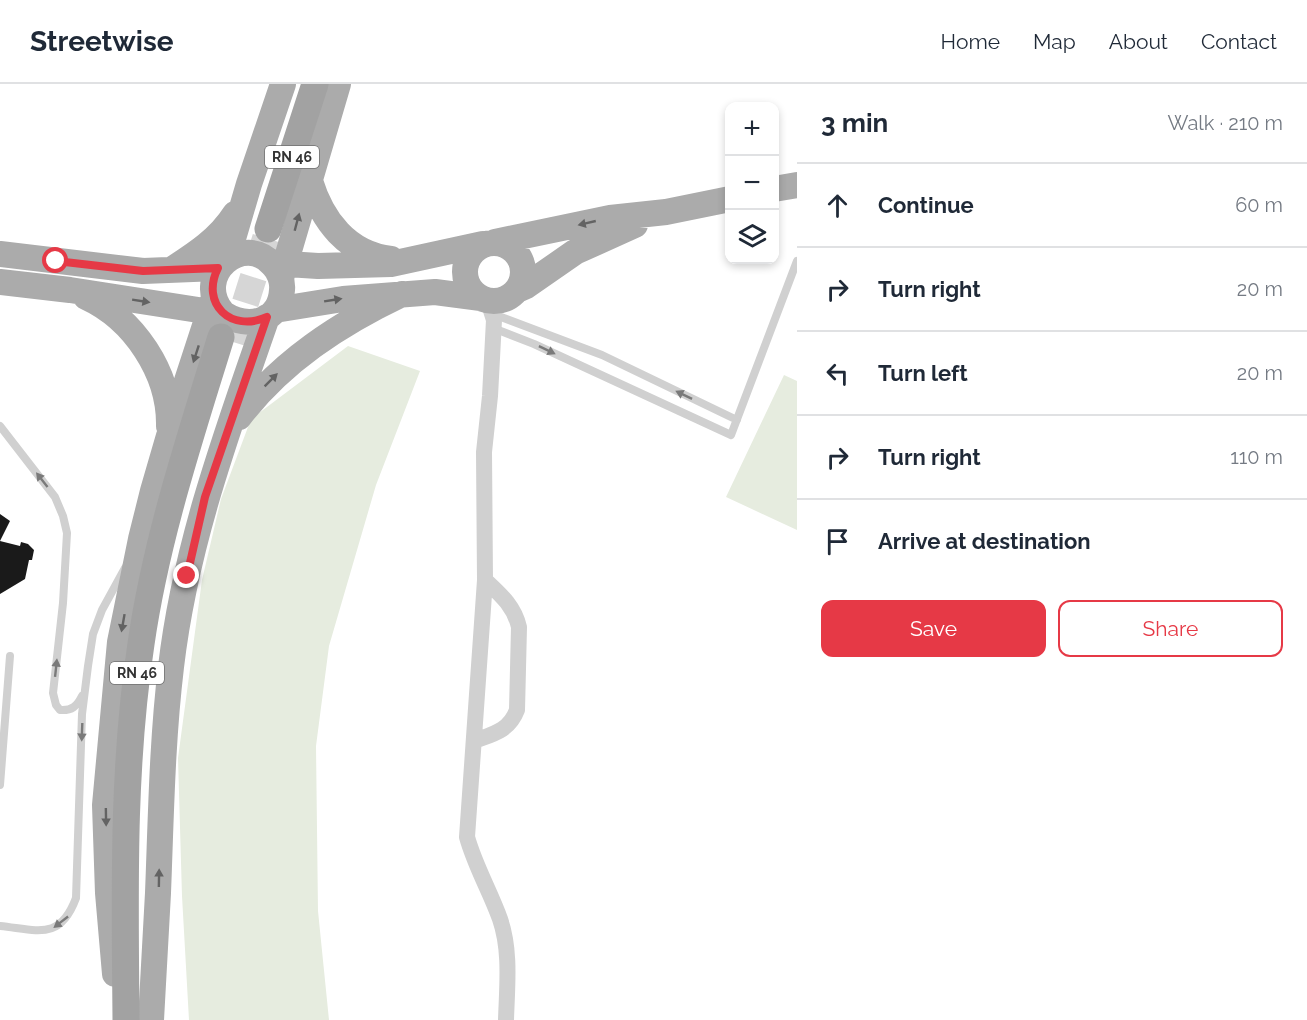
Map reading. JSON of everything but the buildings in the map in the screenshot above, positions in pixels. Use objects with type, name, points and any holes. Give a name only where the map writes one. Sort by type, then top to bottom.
[{"type":"highway","name":"RN 46","points":[[303,84],[262,227],[315,84]]},
{"type":"highway","name":"RN 46","points":[[126,1020],[124,852],[129,747],[141,642],[172,496],[220,321]]},
{"type":"highway","name":"RN 46","points":[[144,1020],[141,995],[141,787],[152,663],[169,561],[185,499],[220,321]]},
{"type":"main road","points":[[119,1020],[108,893],[105,805],[120,642],[141,539],[169,436],[220,321],[213,283],[223,264],[283,84]]},
{"type":"main road","points":[[151,1020],[161,777],[171,665],[187,576],[205,497],[271,314],[280,300],[282,289],[280,269],[310,181],[338,84]]},
{"type":"main road","points":[[310,181],[316,202],[328,222],[343,238],[362,251],[384,258],[406,261]]},
{"type":"main road","points":[[168,271],[212,242],[228,225],[249,184]]},
{"type":"main road","points":[[779,188],[797,185]]},
{"type":"main road","points":[[0,254],[113,269],[168,271],[223,264],[245,253],[265,257],[280,269],[364,266],[406,261],[610,218],[666,212],[725,200]]},
{"type":"main road","points":[[489,310],[575,252],[666,212]]},
{"type":"main road","points":[[489,310],[473,293],[465,275],[469,257],[475,249],[489,243],[504,244],[518,255],[523,273],[517,290]]},
{"type":"main road","points":[[0,282],[70,290],[220,321],[234,320],[245,323],[256,322],[271,314],[343,299],[435,292],[489,310]]},
{"type":"main road","points":[[70,290],[120,319],[140,340],[154,365],[164,392],[169,436]]},
{"type":"main road","points":[[224,443],[239,416],[283,368],[351,319],[402,294]]},
{"type":"street","points":[[489,310],[490,396],[484,452],[486,580],[467,837],[474,860],[500,920],[507,954],[506,1020]]},
{"type":"street","points":[[474,741],[506,729],[517,710],[519,627],[511,605],[486,580]]},
{"type":"lane","points":[[489,310],[534,344],[731,435],[797,261]]},
{"type":"lane","points":[[489,310],[602,355],[737,420]]},
{"type":"lane","points":[[0,426],[55,497],[63,516],[67,532],[63,603],[53,693],[56,705],[60,710],[69,711],[77,705],[85,691]]},
{"type":"lane","points":[[0,926],[43,930],[57,927],[69,915],[76,898],[82,714],[93,634],[102,610],[141,539]]},
{"type":"lane","points":[[0,785],[10,656]]},
{"type":"shaded area","points":[[348,346],[420,371],[376,485],[329,646],[316,746],[318,911],[329,1020],[189,1020],[178,758],[202,580],[221,499],[251,419]]},
{"type":"shaded area","points":[[784,375],[797,381],[797,530],[726,497]]},
{"type":"tunnel","points":[[233,342],[267,234]]},
{"type":"route","points":[[56,261],[143,271],[218,268],[213,291],[218,307],[224,314],[245,323],[256,322],[267,317],[205,497],[187,576]]}]
